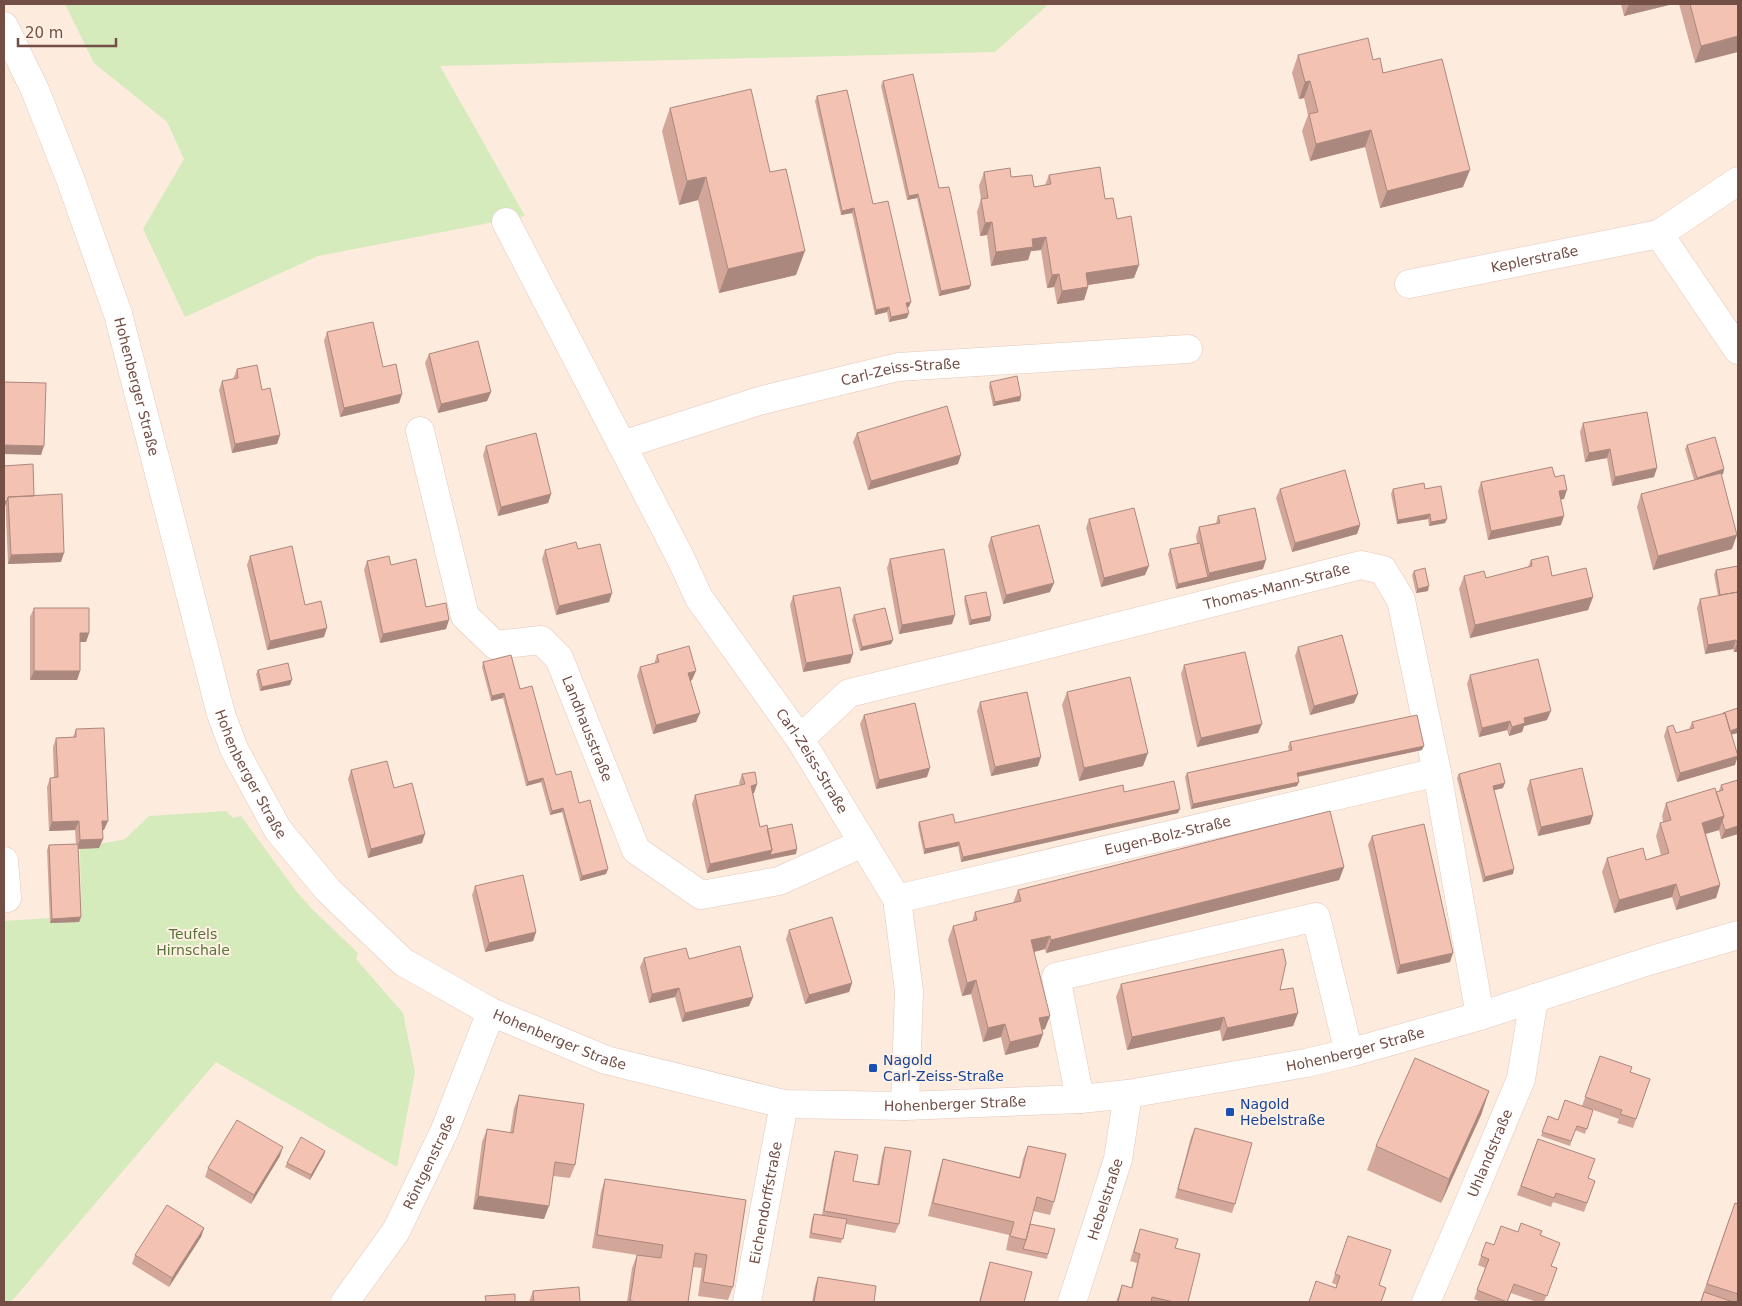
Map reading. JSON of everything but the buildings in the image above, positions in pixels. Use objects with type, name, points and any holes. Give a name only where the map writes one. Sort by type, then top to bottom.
[{"type":"street","name":"Hohenberger Straße","points":[[4,26],[35,90],[71,181],[118,314],[219,704],[234,749],[278,830],[328,890],[403,962],[491,1012],[606,1060],[784,1104],[905,1106],[1080,1100],[1128,1094],[1350,1053],[1480,1016],[1738,935]]},
{"type":"street","name":"Keplerstraße","points":[[1408,284],[1659,234],[1738,181]]},
{"type":"street","name":"Carl-Zeiss-Straße","points":[[506,222],[622,444],[699,598],[800,739],[897,899],[909,991],[905,1106]]},
{"type":"street","points":[[1659,234],[1738,350]]},
{"type":"street","name":"Carl-Zeiss-Straße","points":[[622,444],[760,401],[898,367],[1188,349]]},
{"type":"street","name":"Landhausstraße","points":[[420,431],[465,616],[495,645],[541,640],[559,658],[636,850],[701,895],[779,881],[862,843]]},
{"type":"street","name":"Thomas-Mann-Straße","points":[[800,739],[849,693],[1361,565],[1384,570],[1401,600],[1437,772],[1480,1016]]},
{"type":"street","name":"Eugen-Bolz-Straße","points":[[897,899],[1437,772]]},
{"type":"street","points":[[4,861],[8,898]]},
{"type":"street","points":[[1080,1100],[1056,977],[1316,917],[1350,1053]]},
{"type":"street","name":"Uhlandstraße","points":[[1426,1302],[1521,1079],[1534,998]]},
{"type":"street","name":"Röntgenstraße","points":[[345,1302],[396,1231],[444,1132],[491,1012]]},
{"type":"street","name":"Hebelstraße","points":[[1072,1302],[1118,1160],[1128,1094]]},
{"type":"street","name":"Eichendorffstraße","points":[[747,1302],[784,1104]]},
{"type":"green space","points":[[65,4],[1049,4],[995,52],[440,66],[525,216],[318,256],[185,317],[143,229],[184,159],[167,122],[94,63]]},
{"type":"green space","name":"Teufels Hirnschale","points":[[226,811],[233,818],[241,816],[296,891],[358,953],[356,959],[403,1013],[415,1072],[397,1167],[216,1062],[11,1302],[4,1302],[4,921],[81,916],[80,848],[125,839],[149,816]]},
{"type":"place","name":"Nagold Carl-Zeiss-Straße","points":[[873,1068]]},
{"type":"place","name":"Nagold Hebelstraße","points":[[1230,1112]]}]
